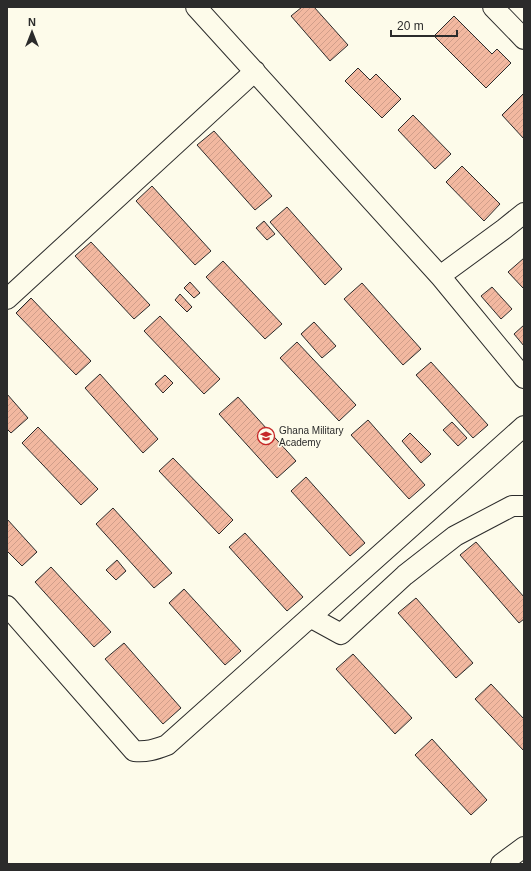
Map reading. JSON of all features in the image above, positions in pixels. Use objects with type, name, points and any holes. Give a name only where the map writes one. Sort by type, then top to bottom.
[{"type":"street","points":[[196,7],[440,276],[524,378]]},
{"type":"street","points":[[493,7],[524,39]]},
{"type":"street","points":[[7,299],[255,71]]},
{"type":"street","points":[[440,276],[524,213]]},
{"type":"street","points":[[7,606],[134,751],[147,752],[167,745],[524,426]]},
{"type":"street","points":[[310,617],[341,634],[405,575],[455,536],[512,506],[524,506]]},
{"type":"street","points":[[501,864],[524,847]]},
{"type":"building","points":[[302,7],[314,7],[348,45],[330,61],[291,16]]},
{"type":"building","points":[[454,16],[492,54],[497,49],[511,63],[486,88],[434,36]]},
{"type":"building","points":[[358,68],[370,80],[376,74],[401,99],[382,118],[345,81]]},
{"type":"building","points":[[524,93],[524,139],[502,115]]},
{"type":"building","points":[[413,115],[451,154],[435,169],[398,130]]},
{"type":"building","points":[[214,131],[272,196],[255,210],[197,145]]},
{"type":"building","points":[[462,166],[500,204],[484,221],[446,182]]},
{"type":"building","points":[[152,186],[211,251],[195,265],[136,201]]},
{"type":"building","points":[[287,207],[342,269],[325,285],[270,222]]},
{"type":"building","points":[[264,221],[275,234],[267,240],[256,228]]},
{"type":"building","points":[[91,242],[150,305],[134,319],[75,256]]},
{"type":"building","points":[[524,258],[524,288],[523,288],[508,272]]},
{"type":"building","points":[[223,261],[282,324],[265,339],[206,277]]},
{"type":"building","points":[[190,282],[200,293],[194,298],[184,288]]},
{"type":"building","points":[[362,283],[421,349],[403,365],[344,299]]},
{"type":"building","points":[[492,287],[512,309],[501,319],[481,296]]},
{"type":"building","points":[[180,294],[192,307],[187,312],[175,300]]},
{"type":"building","points":[[31,298],[91,361],[76,375],[16,313]]},
{"type":"building","points":[[160,316],[220,379],[204,394],[144,331]]},
{"type":"building","points":[[314,322],[336,346],[322,358],[301,334]]},
{"type":"building","points":[[524,325],[524,346],[514,334]]},
{"type":"building","points":[[297,342],[356,405],[339,421],[280,358]]},
{"type":"building","points":[[431,362],[488,425],[473,438],[416,375]]},
{"type":"building","points":[[100,374],[158,439],[143,453],[85,388]]},
{"type":"building","points":[[165,375],[173,383],[163,393],[155,384]]},
{"type":"building","points":[[7,394],[28,418],[11,433],[7,429]]},
{"type":"building","points":[[238,397],[296,461],[277,478],[219,414]]},
{"type":"building","points":[[368,420],[425,485],[409,499],[351,435]]},
{"type":"building","points":[[452,422],[467,438],[458,446],[443,430]]},
{"type":"building","points":[[38,427],[98,489],[81,505],[22,443]]},
{"type":"building","points":[[410,433],[431,454],[421,463],[402,441]]},
{"type":"building","points":[[173,458],[233,520],[219,534],[159,471]]},
{"type":"building","points":[[306,477],[365,543],[350,556],[291,491]]},
{"type":"building","points":[[113,508],[172,573],[154,588],[96,524]]},
{"type":"building","points":[[7,519],[37,552],[22,566],[7,551]]},
{"type":"building","points":[[245,533],[303,597],[287,611],[229,547]]},
{"type":"building","points":[[476,542],[524,597],[524,619],[519,623],[460,555]]},
{"type":"building","points":[[117,560],[126,571],[116,580],[106,570]]},
{"type":"building","points":[[51,567],[111,632],[94,647],[35,582]]},
{"type":"building","points":[[184,589],[241,651],[225,665],[169,603]]},
{"type":"building","points":[[416,598],[473,663],[456,678],[398,613]]},
{"type":"building","points":[[124,643],[181,708],[163,724],[105,659]]},
{"type":"building","points":[[353,654],[412,718],[395,734],[336,669]]},
{"type":"building","points":[[491,684],[524,719],[524,751],[475,699]]},
{"type":"building","points":[[432,739],[487,800],[471,815],[415,755]]},
{"type":"place","name":"Ghana Military Academy","points":[[266,436]]}]
